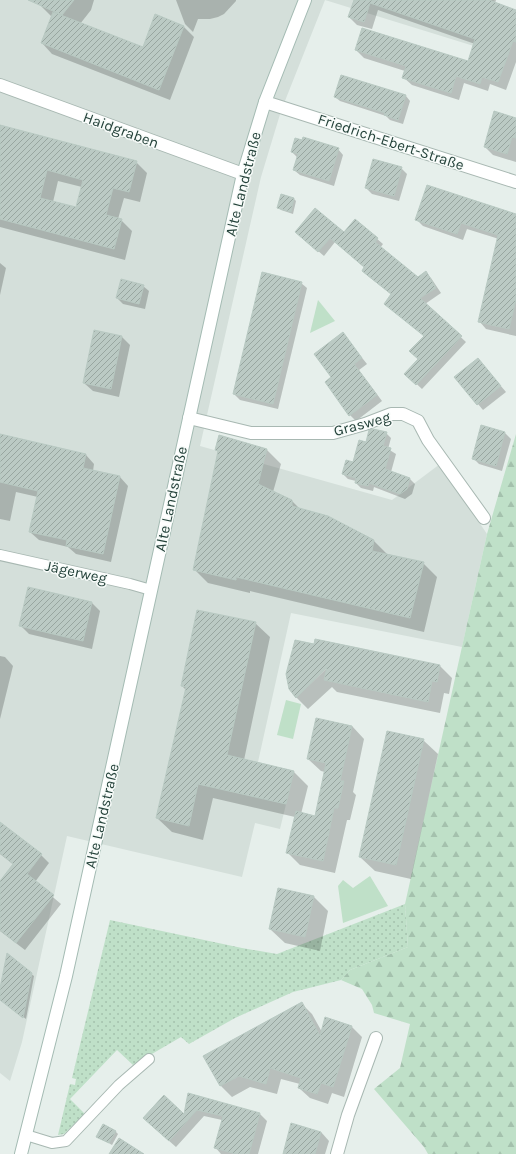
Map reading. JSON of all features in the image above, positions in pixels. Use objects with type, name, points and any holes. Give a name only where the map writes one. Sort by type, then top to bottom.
[{"type":"main road","name":"Alte Landstraße","points":[[21,1154],[59,1006],[243,174],[265,102],[306,0]]},
{"type":"main road","name":"Haidgraben","points":[[0,85],[243,174]]},
{"type":"main road","name":"Friedrich-Ebert-Straße","points":[[265,102],[516,182]]},
{"type":"main road","name":"Grasweg","points":[[188,418],[251,433],[333,433],[365,424],[391,414],[403,414],[418,421],[428,440],[484,518]]},
{"type":"main road","points":[[336,1154],[348,1115],[376,1038]]},
{"type":"lane","name":"Jägerweg","points":[[0,555],[151,590]]},
{"type":"lane","points":[[26,1135],[52,1143],[66,1141],[126,1078],[149,1059]]},
{"type":"shaded area","points":[[0,0],[325,0],[281,111],[261,177],[200,446],[392,500],[440,464],[487,534],[462,647],[291,613],[258,762],[294,771],[280,829],[255,823],[242,877],[67,836],[22,1042],[10,1081],[0,1073]]},
{"type":"shaded area","points":[[325,0],[494,0],[477,47]]},
{"type":"green space","points":[[318,300],[335,321],[310,333]]},
{"type":"green space","points":[[516,434],[516,1154],[428,1154],[424,1147],[374,1089],[400,1068],[410,1024],[374,1013],[372,1005],[362,989],[341,980],[350,970],[408,947],[405,904],[487,534]]},
{"type":"green space","points":[[286,700],[301,704],[293,739],[277,735]]},
{"type":"green space","points":[[370,876],[388,906],[343,923],[338,886],[343,880],[353,888]]},
{"type":"green space","points":[[405,904],[408,947],[350,970],[341,980],[293,992],[235,1018],[189,1044],[181,1037],[133,1065],[117,1050],[70,1099],[85,1114],[64,1134],[58,1135],[70,1084],[75,1085],[76,1079],[72,1078],[110,920],[277,954]]},
{"type":"building","points":[[28,0],[74,0],[62,15]]},
{"type":"building","points":[[354,0],[489,0],[516,10],[516,42],[513,41],[498,82],[482,77],[480,84],[456,76],[451,93],[402,78],[406,66],[355,50],[362,28],[468,61],[475,39],[370,3],[364,22],[348,17]]},
{"type":"building","points":[[53,12],[143,47],[155,14],[184,26],[159,90],[41,43]]},
{"type":"building","points":[[341,75],[406,95],[398,120],[384,115],[385,113],[334,97]]},
{"type":"building","points":[[494,111],[516,118],[516,138],[512,137],[507,154],[484,147]]},
{"type":"building","points":[[0,125],[137,161],[129,192],[113,188],[106,215],[122,219],[114,249],[0,219]],"holes":[[[47,170],[83,180],[76,207],[40,198]]]},
{"type":"building","points":[[303,137],[339,148],[329,181],[293,170],[298,154],[291,152],[295,138],[302,140]]},
{"type":"building","points":[[373,159],[402,167],[394,196],[365,188]]},
{"type":"building","points":[[427,185],[516,214],[516,299],[509,329],[478,322],[498,235],[461,223],[457,234],[415,220]]},
{"type":"building","points":[[281,194],[294,198],[291,212],[277,208]]},
{"type":"building","points":[[315,208],[344,232],[355,219],[378,238],[375,242],[418,277],[426,271],[436,288],[420,298],[462,336],[416,385],[404,374],[418,359],[409,351],[424,336],[384,304],[391,294],[362,271],[364,267],[330,238],[318,252],[295,232]]},
{"type":"building","points":[[262,272],[302,282],[273,404],[233,394]]},
{"type":"building","points":[[121,279],[144,285],[139,304],[116,298]]},
{"type":"building","points":[[94,330],[122,336],[111,389],[83,383]]},
{"type":"building","points":[[343,332],[362,358],[354,364],[377,395],[349,416],[325,382],[331,377],[314,354]]},
{"type":"building","points":[[478,358],[501,386],[477,405],[454,377]]},
{"type":"building","points":[[481,425],[505,432],[496,466],[472,459]]},
{"type":"building","points":[[373,429],[387,432],[383,446],[391,448],[385,469],[410,478],[407,489],[400,494],[369,483],[368,486],[355,483],[356,478],[342,474],[346,460],[353,462],[359,440],[366,442],[369,430]]},
{"type":"building","points":[[0,434],[86,454],[83,468],[120,476],[103,554],[66,546],[67,540],[29,532],[38,491],[0,482]]},
{"type":"building","points":[[219,435],[267,449],[258,484],[292,500],[292,506],[328,516],[374,540],[372,551],[424,562],[410,618],[236,577],[236,580],[193,570],[218,451],[215,450]]},
{"type":"building","points":[[28,587],[92,602],[83,641],[19,626]]},
{"type":"building","points":[[197,610],[256,622],[227,755],[294,771],[286,804],[198,784],[189,826],[156,818],[186,687],[181,686]]},
{"type":"building","points":[[315,639],[440,665],[437,682],[432,681],[428,702],[324,680],[327,667],[296,698],[289,689],[286,674],[295,640],[314,644]]},
{"type":"building","points":[[316,718],[352,726],[340,781],[344,781],[338,808],[334,808],[323,861],[286,853],[296,811],[315,816],[326,763],[307,759]]},
{"type":"building","points":[[387,731],[424,739],[396,865],[359,857]]},
{"type":"building","points":[[0,822],[42,854],[27,874],[54,895],[16,943],[0,930],[0,881],[13,864],[0,853]]},
{"type":"building","points":[[278,888],[314,896],[305,937],[269,929]]},
{"type":"building","points":[[7,953],[32,973],[23,1018],[0,1000],[0,988]]},
{"type":"building","points":[[302,1002],[320,1036],[325,1017],[352,1026],[333,1087],[321,1083],[317,1094],[298,1088],[301,1078],[270,1068],[266,1084],[239,1076],[220,1086],[203,1056]]},
{"type":"building","points":[[188,1093],[260,1113],[249,1154],[236,1154],[214,1148],[223,1116],[197,1110],[169,1141],[143,1118],[164,1095],[184,1114]]},
{"type":"building","points":[[291,1123],[321,1132],[315,1154],[283,1154]]},
{"type":"building","points":[[103,1124],[116,1131],[109,1143],[96,1137]]},
{"type":"building","points":[[119,1138],[144,1154],[109,1154]]}]
